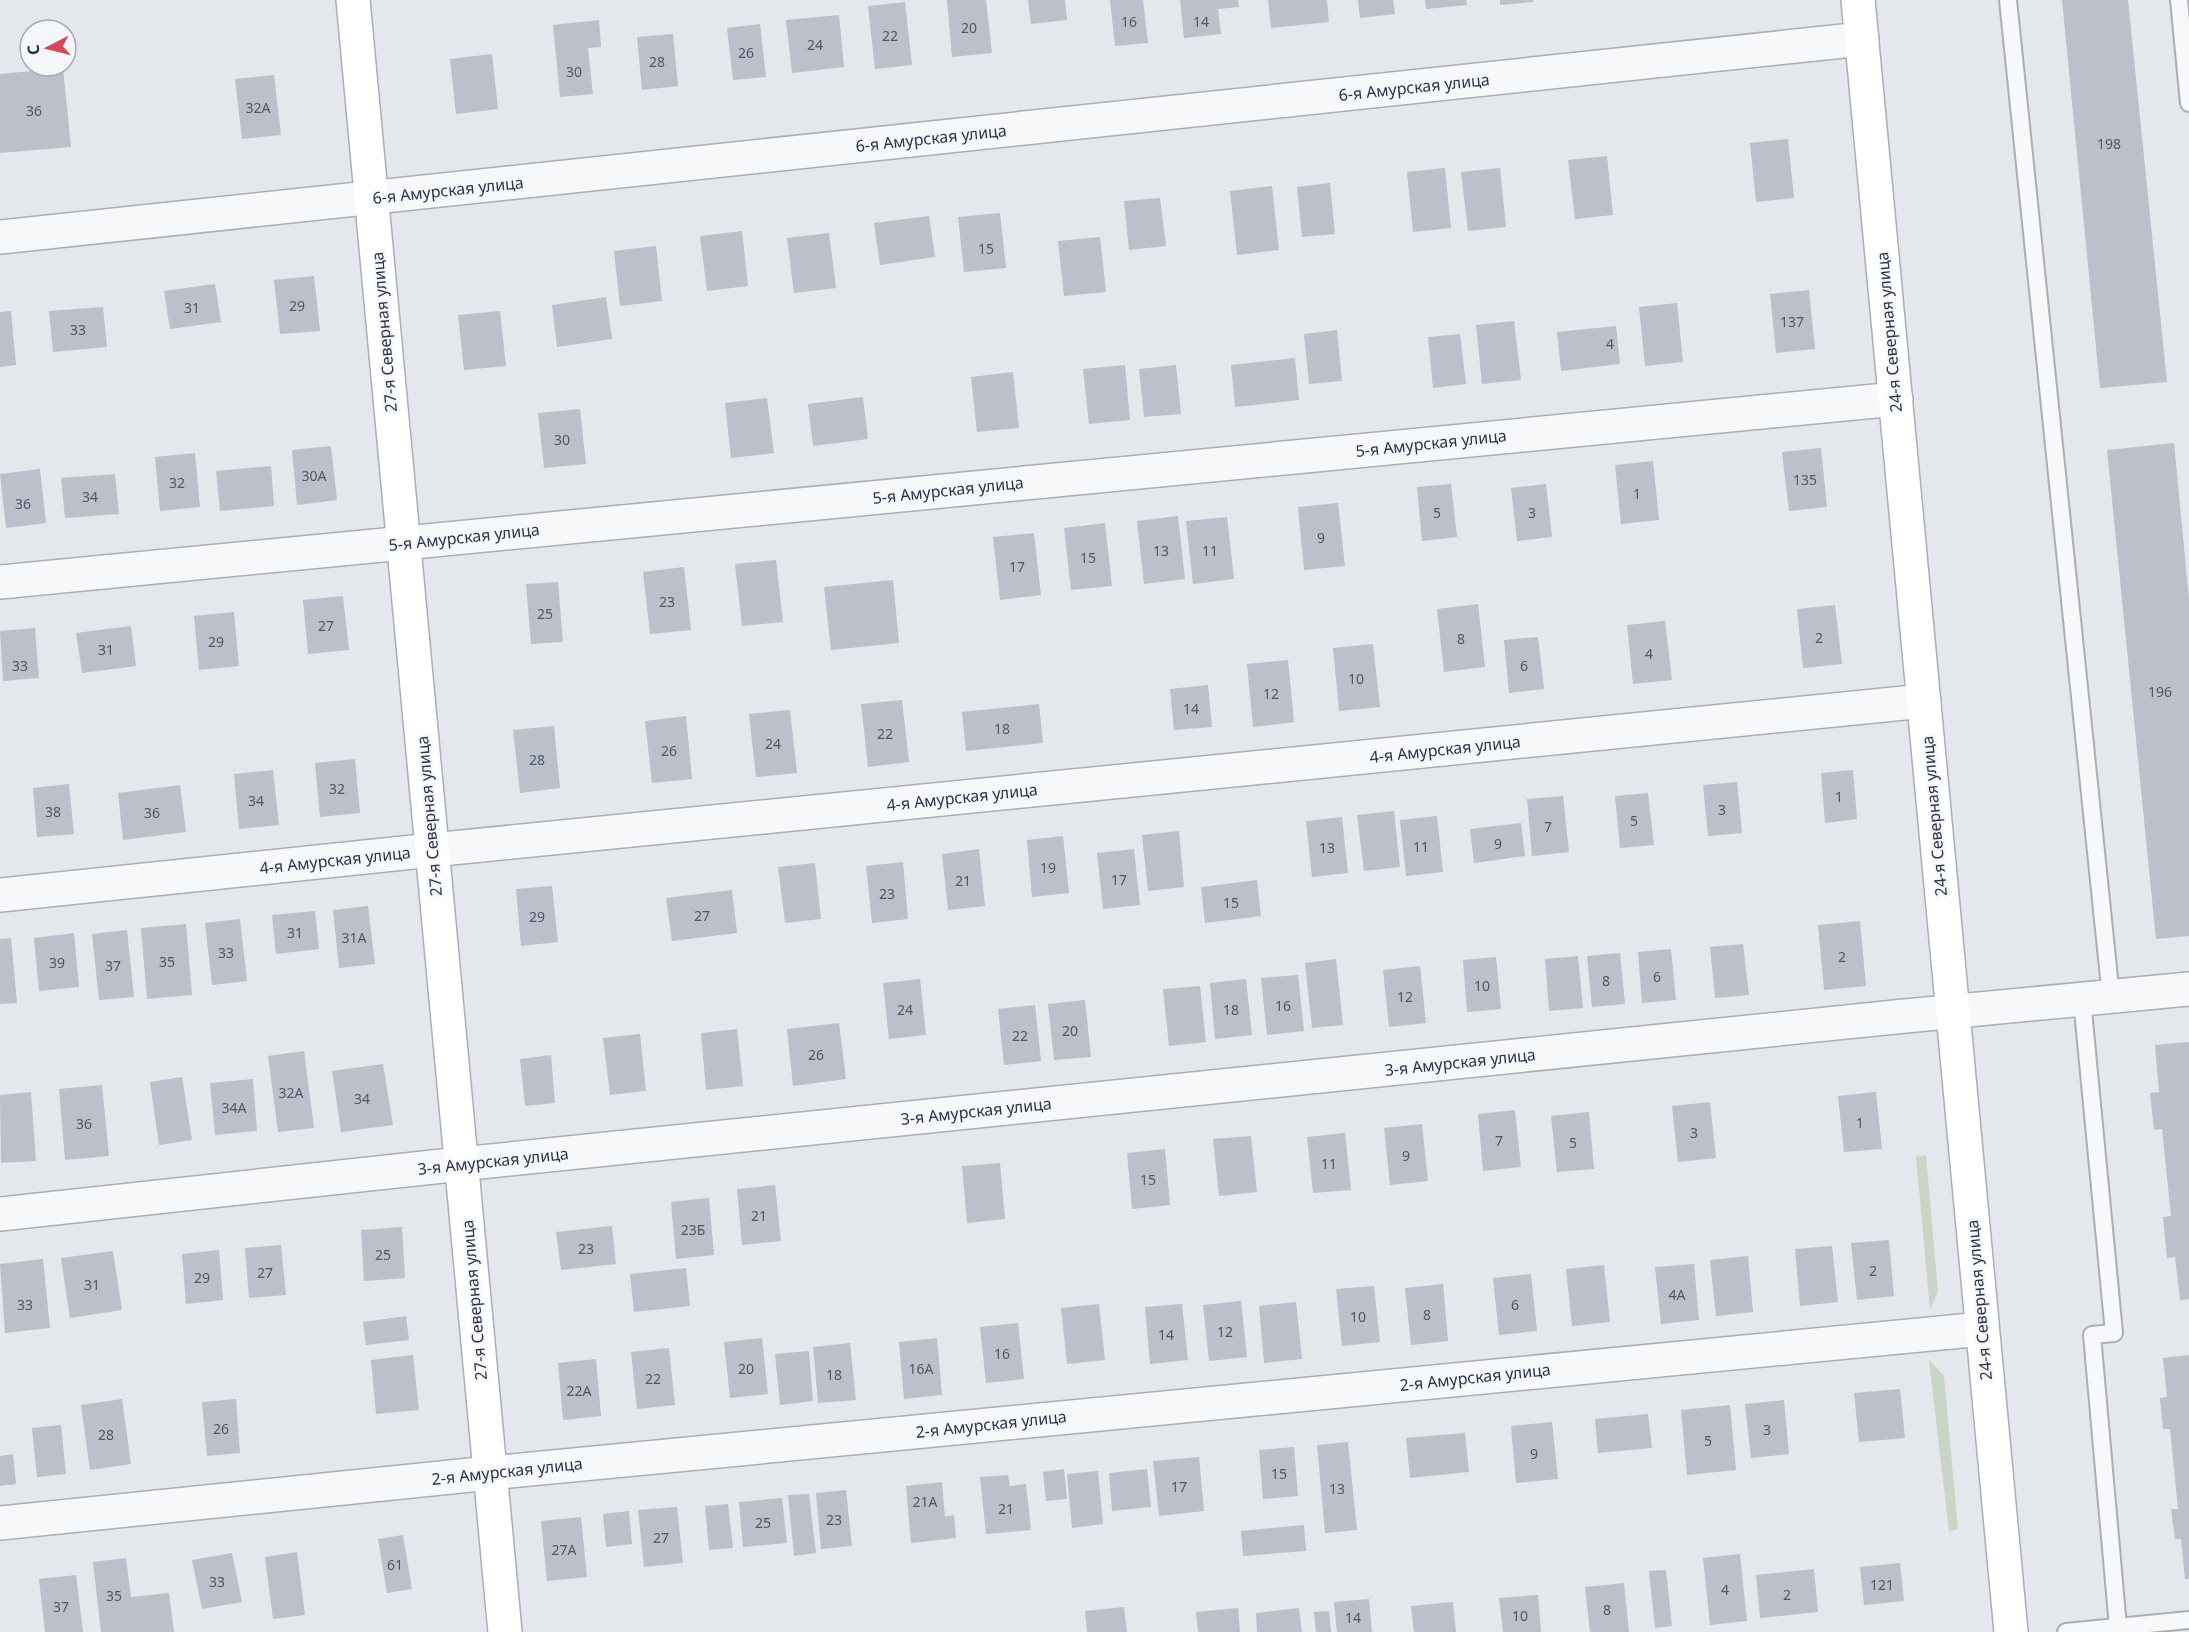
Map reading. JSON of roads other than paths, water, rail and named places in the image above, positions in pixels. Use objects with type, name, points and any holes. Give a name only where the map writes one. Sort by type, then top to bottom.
[{"type":"main road","name":"27-я Северная улица","points":[[353,0],[505,1632]]},
{"type":"main road","name":"24-я Северная улица","points":[[1858,0],[2011,1632]]},
{"type":"street","name":"6-я Амурская улица","points":[[0,237],[1862,39]]},
{"type":"street","name":"5-я Амурская улица","points":[[0,582],[1896,399]]},
{"type":"street","name":"4-я Амурская улица","points":[[0,895],[1924,700]]},
{"type":"street","name":"3-я Амурская улица","points":[[0,1214],[461,1164],[2189,989]]},
{"type":"street","name":"2-я Амурская улица","points":[[0,1523],[490,1473],[1982,1329]]},
{"type":"lane","points":[[2008,0],[2097,999],[2114,1333],[2092,1335],[2118,1627]]},
{"type":"lane","points":[[2179,0],[2189,103]]},
{"type":"lane","points":[[2066,1632],[2189,1620]]}]
